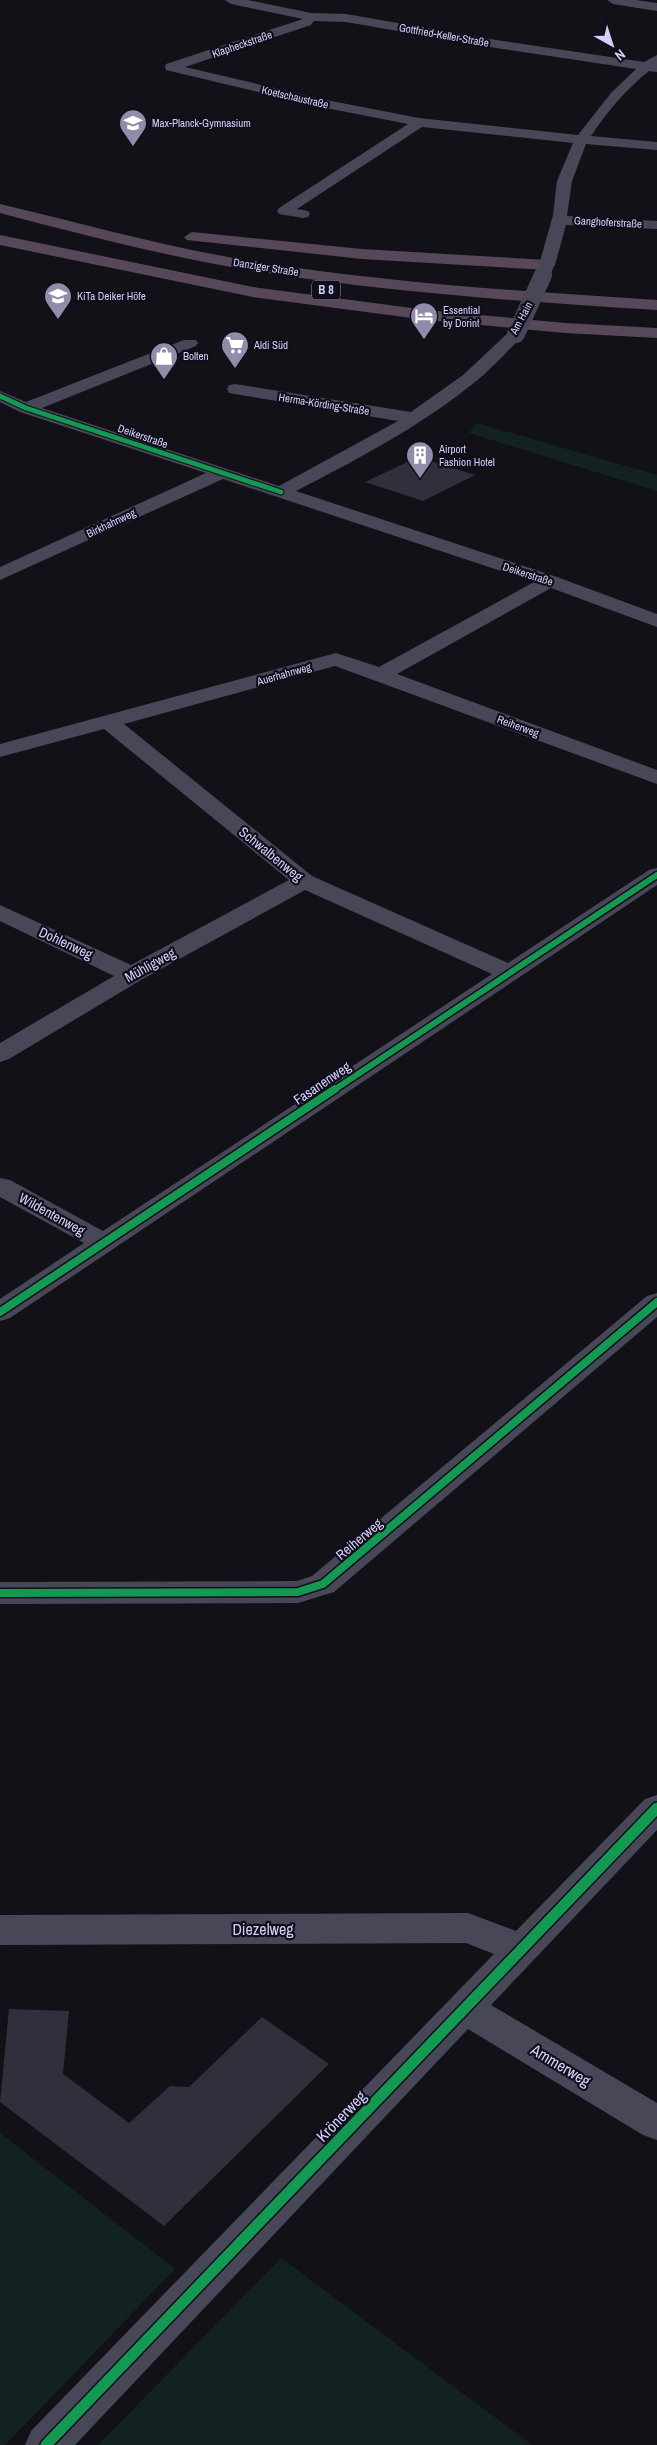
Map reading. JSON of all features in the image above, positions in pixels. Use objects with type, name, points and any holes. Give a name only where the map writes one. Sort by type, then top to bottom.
[{"type":"highway","points":[[0,194],[136,227]]},
{"type":"highway","name":"Danziger Straße","points":[[0,208],[111,239],[273,269],[446,289],[657,305]]},
{"type":"highway","name":"Danziger Straße","points":[[0,226],[102,253],[266,282],[438,303],[657,319]]},
{"type":"highway","points":[[173,234],[362,254],[547,265]]},
{"type":"highway","points":[[0,240],[253,292],[427,316],[657,334]]},
{"type":"street","name":"Gottfried-Keller-Straße","points":[[231,0],[306,16],[346,18],[653,64]]},
{"type":"street","points":[[614,0],[657,7]]},
{"type":"street","name":"Klapheckstraße","points":[[171,67],[306,22],[306,16],[335,5]]},
{"type":"street","name":"Am Hain","points":[[281,492],[365,449],[413,418],[470,378],[516,334],[547,265],[560,220],[566,175],[583,139],[608,103],[653,64]]},
{"type":"street","name":"Koetschaustraße","points":[[171,67],[318,102],[420,122],[657,146]]},
{"type":"street","points":[[303,214],[284,211],[420,122]]},
{"type":"street","name":"Ganghoferstraße","points":[[560,220],[657,225]]},
{"type":"street","points":[[26,408],[190,343]]},
{"type":"street","name":"Herma-Körding-Straße","points":[[235,389],[413,418]]},
{"type":"street","name":"Deikerstraße","points":[[0,396],[26,408],[550,581],[657,620]]},
{"type":"street","name":"Birkhahnweg","points":[[0,574],[221,473]]},
{"type":"street","points":[[380,675],[550,581]]},
{"type":"street","name":"Auerhahnweg","points":[[0,751],[336,659],[380,675]]},
{"type":"street","name":"Reiherweg","points":[[380,675],[657,777]]},
{"type":"street","name":"Schwalbenweg","points":[[109,722],[304,881],[511,973]]},
{"type":"street","name":"Fasanenweg","points":[[0,1312],[657,875]]},
{"type":"street","name":"Mühligweg","points":[[0,1054],[132,975],[304,881]]},
{"type":"street","name":"Dohlenweg","points":[[0,912],[132,975]]},
{"type":"street","name":"Wildentenweg","points":[[0,1186],[104,1243]]},
{"type":"street","name":"Reiherweg","points":[[0,1593],[298,1592],[323,1584],[657,1302]]},
{"type":"street","name":"Krönerweg","points":[[46,2445],[657,1808]]},
{"type":"street","name":"Diezelweg","points":[[0,1930],[468,1928],[521,1949]]},
{"type":"street","name":"Ammerweg","points":[[464,2008],[657,2123]]},
{"type":"shaded area","points":[[477,423],[657,475],[657,491],[469,433]]},
{"type":"shaded area","points":[[0,2133],[175,2269],[5,2445],[0,2445]]},
{"type":"shaded area","points":[[281,2258],[532,2445],[98,2445]]},
{"type":"building","name":"Airport Fashion Hotel","points":[[418,457],[475,475],[423,501],[365,482]]},
{"type":"building","points":[[9,2009],[69,2011],[63,2074],[129,2123],[170,2086],[189,2087],[262,2017],[329,2064],[164,2226],[0,2102]]},
{"type":"cycle path","points":[[0,396],[26,408],[281,492]]},
{"type":"cycle path","points":[[0,1312],[657,875]]},
{"type":"cycle path","points":[[0,1593],[298,1592],[323,1584],[657,1302]]},
{"type":"cycle path","points":[[46,2445],[657,1808]]},
{"type":"place","name":"Max-Planck-Gymnasium","points":[[133,147]]},
{"type":"place","name":"KiTa Deiker Höfe","points":[[58,320]]},
{"type":"place","name":"Essential by Dorint","points":[[424,340]]},
{"type":"place","name":"Aldi Süd","points":[[235,369]]},
{"type":"place","name":"Bolten","points":[[164,380]]},
{"type":"place","name":"Airport Fashion Hotel","points":[[420,479]]}]
